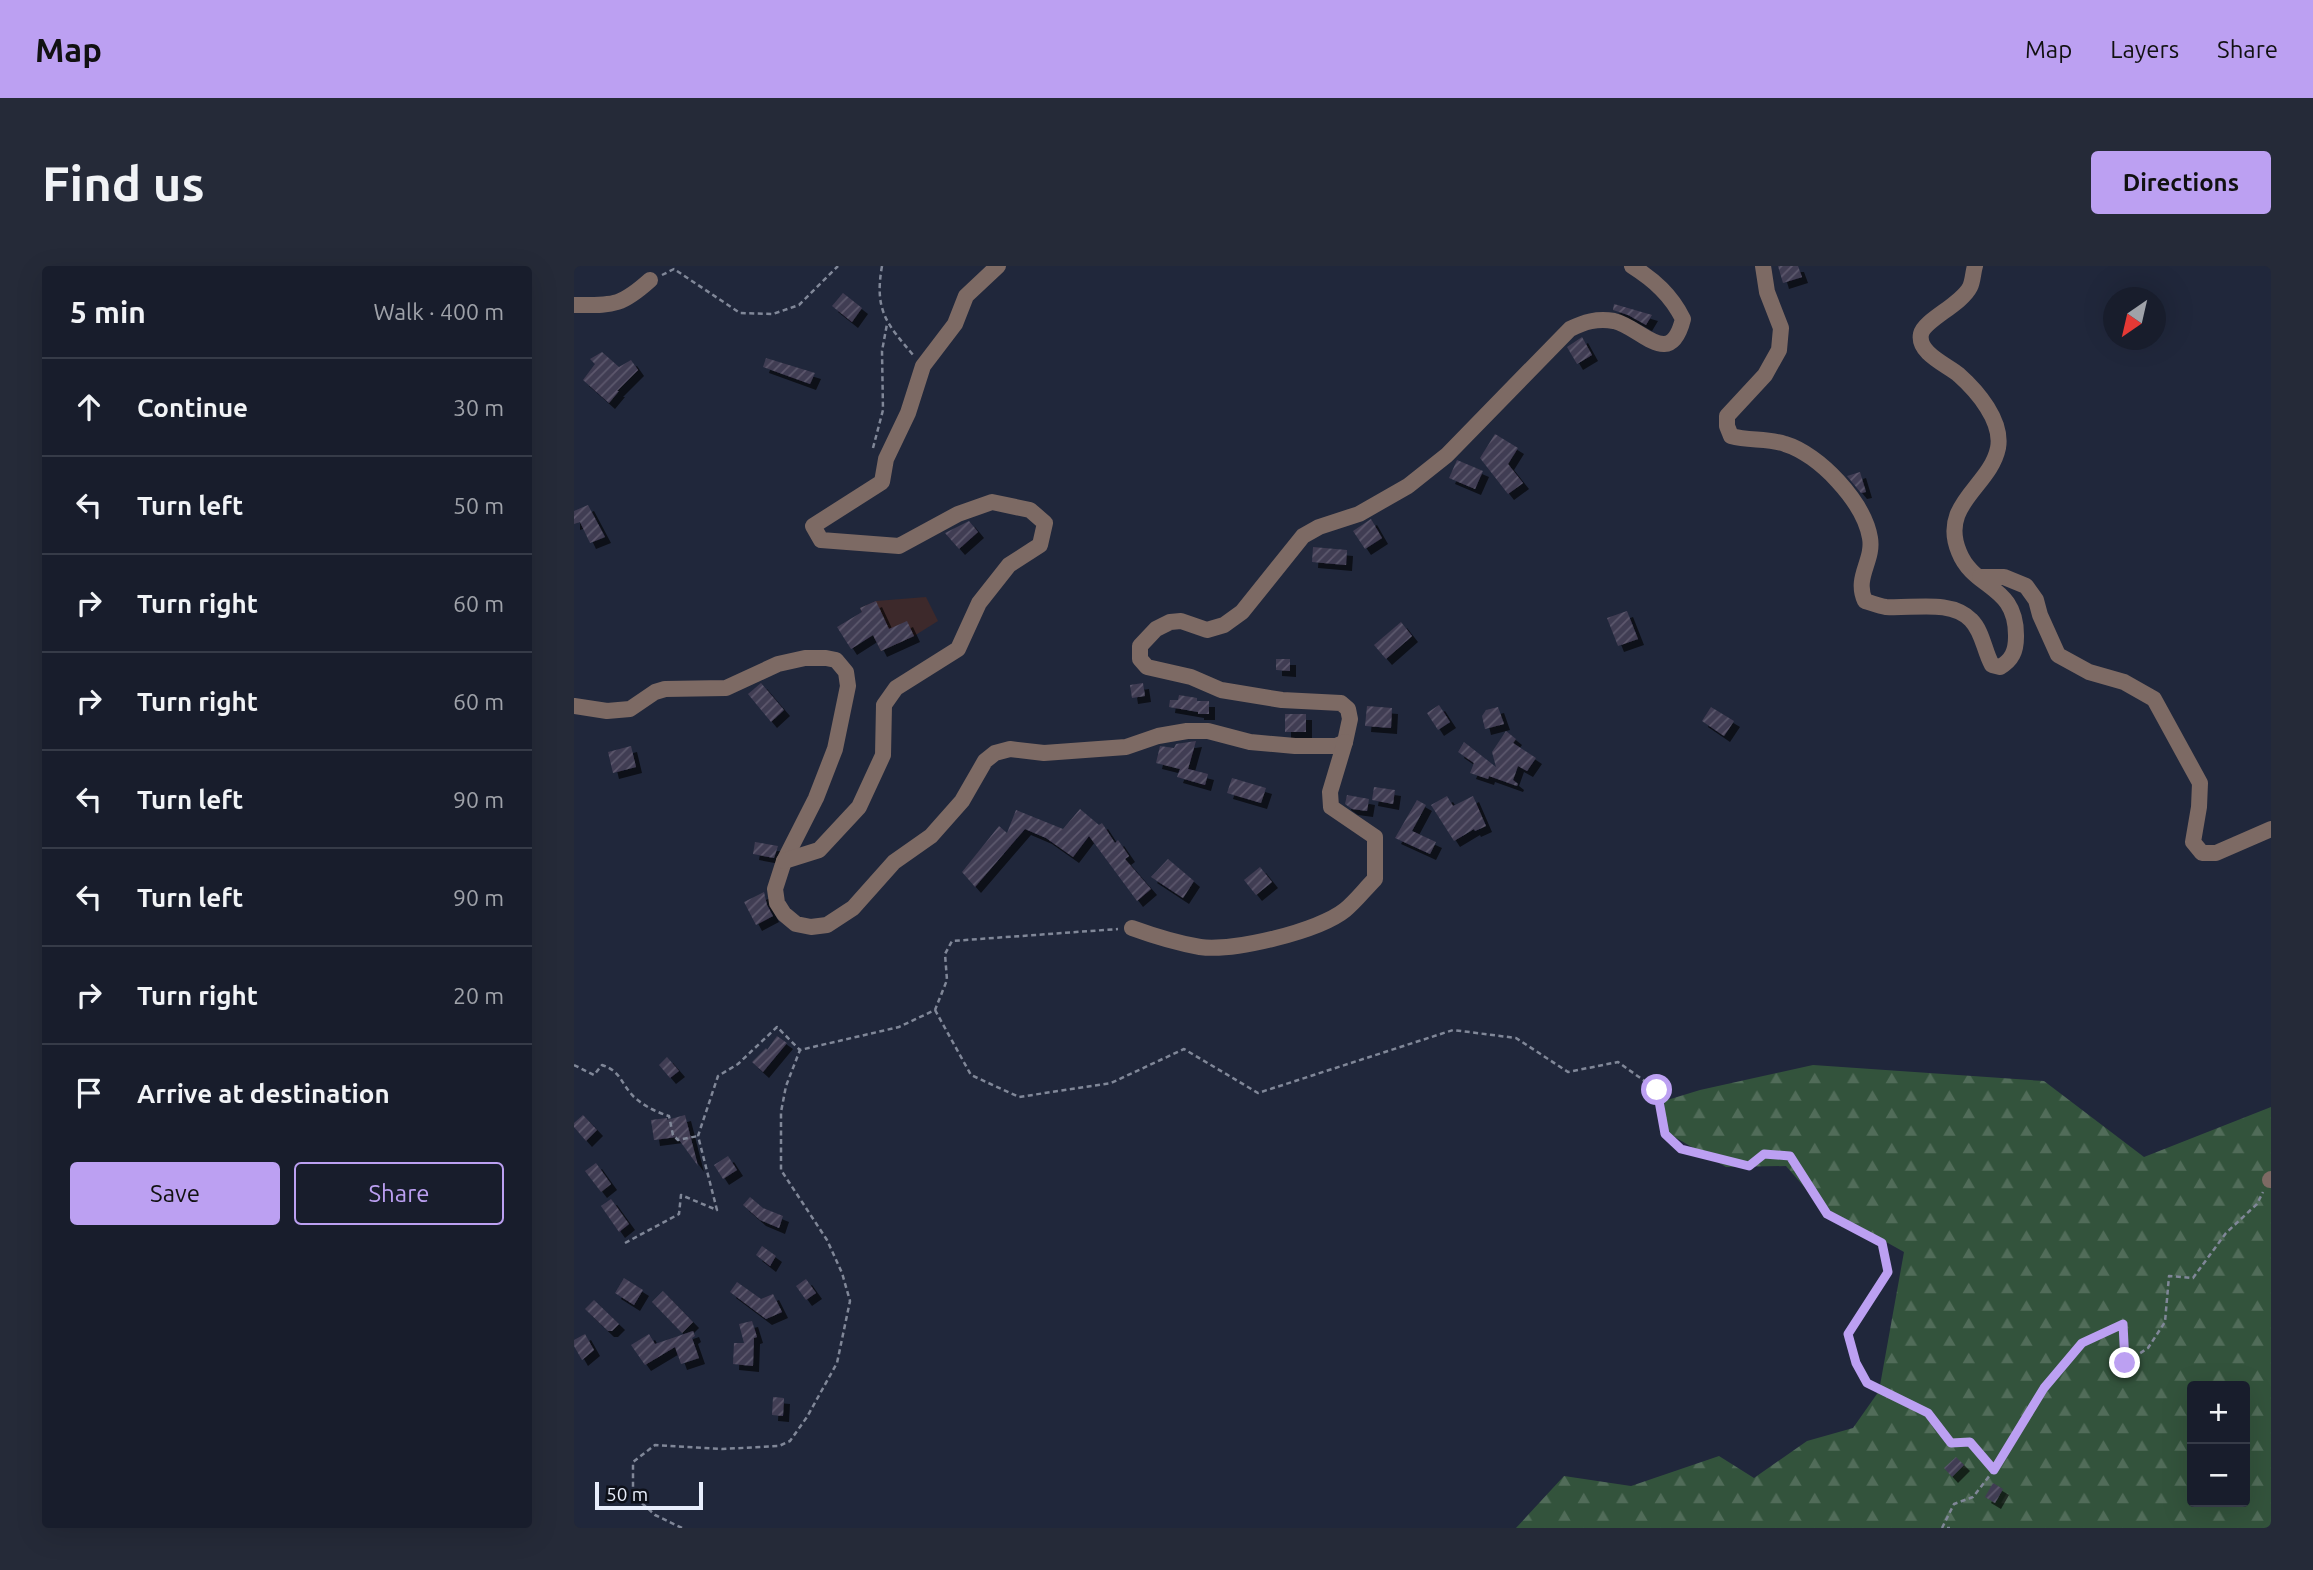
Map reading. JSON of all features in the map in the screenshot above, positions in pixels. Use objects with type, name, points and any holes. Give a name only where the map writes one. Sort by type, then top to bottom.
[{"type":"street","points":[[784,861],[818,850],[859,807],[883,755],[884,705],[896,688],[958,649],[979,603],[1009,565],[1040,545],[1045,523],[1030,510],[992,502],[958,513],[899,546],[821,540],[813,526],[882,482],[886,459],[908,413],[923,366],[956,324],[966,296],[998,266]]},
{"type":"street","points":[[1132,928],[1203,948],[1259,942],[1304,931],[1344,911],[1375,879],[1376,837],[1331,807],[1330,792],[1350,719],[1348,709],[1341,703],[1282,700],[1221,690],[1191,677],[1147,667],[1140,659],[1140,646],[1156,629],[1170,622],[1181,621],[1207,630],[1224,625],[1242,612],[1303,536],[1319,527],[1359,514],[1408,486],[1447,455],[1570,329],[1583,323],[1617,322],[1650,342],[1670,343],[1679,335],[1683,319],[1669,295],[1632,266]]},
{"type":"street","points":[[1762,266],[1767,292],[1781,328],[1779,350],[1759,383],[1727,416],[1731,436],[1744,440],[1761,439],[1783,443],[1800,449],[1821,464],[1840,483],[1863,519],[1870,539],[1869,558],[1860,591],[1865,601],[1883,607],[1957,611],[1971,621],[1979,633],[1992,665],[2000,667],[2010,662],[2016,646],[2016,624],[2011,605],[1965,565],[1955,534],[1957,511],[1990,467],[1997,451],[1999,436],[1992,417],[1977,394],[1958,375],[1922,347],[1920,336],[1925,326],[1950,310],[1970,288],[1975,266]]},
{"type":"street","points":[[574,305],[609,304],[629,299],[650,281]]},
{"type":"street","points":[[1980,577],[2004,577],[2026,586],[2036,600],[2058,655],[2088,672],[2124,682],[2154,699],[2200,783],[2193,842],[2202,853],[2216,853],[2271,829]]},
{"type":"street","points":[[574,706],[607,711],[630,709],[654,692],[726,688],[778,664],[806,658],[826,657],[836,660],[846,672],[848,686],[835,749],[816,798],[784,861],[775,889],[777,904],[784,914],[796,924],[811,928],[827,925],[853,908],[894,862],[931,836],[962,801],[985,761],[995,753],[1010,749],[1044,752],[1126,747],[1158,736],[1187,731],[1208,731],[1250,742],[1295,746],[1336,746],[1345,742]]},
{"type":"path","points":[[650,281],[674,269],[740,313],[773,314],[799,305],[838,266]]},
{"type":"path","points":[[871,456],[883,410],[882,351],[887,324],[878,289],[882,266]]},
{"type":"path","points":[[887,324],[923,366]]},
{"type":"path","points":[[800,1050],[899,1027],[935,1010],[947,980],[945,954],[952,941],[1132,928]]},
{"type":"path","points":[[935,1010],[971,1075],[1019,1097],[1111,1083],[1184,1049],[1258,1093],[1454,1030],[1516,1038],[1568,1072],[1618,1062],[1657,1090],[1665,1134],[1681,1149],[1749,1166],[1764,1154],[1790,1156],[1827,1214],[1882,1243],[1888,1272],[1848,1334],[1856,1363],[1867,1383],[1928,1413],[1951,1443],[1970,1442],[1994,1470]]},
{"type":"path","points":[[625,1243],[679,1214],[681,1195],[717,1210],[698,1136],[718,1076],[738,1064],[777,1027],[800,1050]]},
{"type":"path","points":[[682,1528],[655,1515],[633,1495],[633,1462],[654,1445],[722,1449],[779,1446],[790,1441],[807,1417],[837,1363],[850,1301],[842,1273],[827,1240],[781,1170],[781,1112],[786,1086],[800,1050]]},
{"type":"path","points":[[574,1065],[594,1075],[602,1065],[613,1069],[634,1096],[652,1110],[669,1116],[673,1135],[678,1140],[698,1136]]},
{"type":"path","points":[[1942,1528],[1954,1504],[1973,1497],[1994,1470],[2044,1388],[2082,1343],[2123,1324],[2125,1363],[2148,1348],[2165,1322],[2169,1276],[2193,1278],[2226,1233],[2257,1205],[2271,1180]]},
{"type":"shaded area","points":[[926,597],[938,621],[881,651],[860,608],[876,601]]},
{"type":"green space","points":[[1813,1065],[2044,1081],[2144,1157],[2271,1107],[2271,1528],[1516,1528],[1564,1476],[1631,1486],[1719,1456],[1754,1478],[1807,1441],[1853,1428],[1879,1391],[1904,1252],[1820,1205],[1786,1166],[1726,1167],[1666,1132],[1664,1101],[1700,1090]]},
{"type":"building","points":[[1778,266],[1798,266],[1802,277],[1783,283]]},
{"type":"building","points":[[843,293],[862,308],[852,322],[832,306]]},
{"type":"building","points":[[1614,304],[1652,315],[1646,325],[1613,310]]},
{"type":"building","points":[[1582,337],[1592,355],[1577,364],[1567,347]]},
{"type":"building","points":[[602,352],[619,367],[631,360],[638,370],[609,403],[583,380],[595,364],[590,359]]},
{"type":"building","points":[[766,358],[815,373],[810,384],[763,367]]},
{"type":"building","points":[[1495,434],[1518,448],[1508,464],[1523,483],[1508,494],[1480,458]]},
{"type":"building","points":[[1457,460],[1483,471],[1475,489],[1449,478]]},
{"type":"building","points":[[1860,472],[1866,492],[1861,493],[1847,476]]},
{"type":"building","points":[[588,505],[605,537],[590,543],[580,522],[574,524],[574,511]]},
{"type":"building","points":[[1371,519],[1382,538],[1365,549],[1353,531]]},
{"type":"building","points":[[969,521],[978,532],[959,549],[945,533]]},
{"type":"building","points":[[1313,547],[1347,550],[1346,565],[1312,562]]},
{"type":"building","points":[[876,601],[889,629],[907,621],[914,636],[881,651],[873,635],[851,649],[837,627],[862,612],[860,608]]},
{"type":"building","points":[[1627,611],[1638,639],[1618,646],[1607,618]]},
{"type":"building","points":[[1401,622],[1412,636],[1386,659],[1374,645]]},
{"type":"building","points":[[1276,659],[1290,659],[1290,671],[1276,670]]},
{"type":"building","points":[[761,683],[784,710],[771,722],[748,694]]},
{"type":"building","points":[[1143,683],[1145,696],[1132,698],[1130,685]]},
{"type":"building","points":[[1179,695],[1197,698],[1197,701],[1209,701],[1209,714],[1169,707],[1170,700],[1178,700]]},
{"type":"building","points":[[1439,705],[1450,722],[1438,730],[1427,713]]},
{"type":"building","points":[[1367,706],[1392,708],[1391,728],[1365,726]]},
{"type":"building","points":[[1498,707],[1504,724],[1485,729],[1482,716],[1486,710]]},
{"type":"building","points":[[1711,707],[1734,721],[1724,736],[1702,721]]},
{"type":"building","points":[[1285,714],[1306,714],[1306,732],[1285,732]]},
{"type":"building","points":[[1506,731],[1516,739],[1513,743],[1536,758],[1527,771],[1518,766],[1513,780],[1517,786],[1489,776],[1488,779],[1470,773],[1474,763],[1458,752],[1464,742],[1496,767],[1492,752]]},
{"type":"building","points":[[1196,741],[1188,769],[1208,774],[1205,785],[1177,777],[1180,769],[1156,763],[1160,746],[1174,748],[1176,744]]},
{"type":"building","points":[[631,746],[636,767],[613,773],[608,752]]},
{"type":"building","points":[[1232,778],[1266,788],[1261,803],[1227,793]]},
{"type":"building","points":[[1374,787],[1395,790],[1393,804],[1372,800]]},
{"type":"building","points":[[1347,795],[1369,799],[1367,811],[1352,809],[1345,804]]},
{"type":"building","points":[[1447,796],[1453,806],[1473,796],[1486,826],[1475,831],[1474,829],[1454,841],[1431,805]]},
{"type":"building","points":[[1417,800],[1426,805],[1412,831],[1436,842],[1430,854],[1395,838]]},
{"type":"building","points":[[1080,809],[1099,825],[1102,823],[1115,843],[1118,840],[1129,856],[1125,859],[1151,889],[1137,901],[1089,836],[1073,857],[1046,838],[1025,829],[975,887],[962,872],[999,826],[1007,833],[1016,810],[1063,829]]},
{"type":"building","points":[[755,842],[778,846],[774,858],[753,854]]},
{"type":"building","points":[[1168,859],[1194,881],[1183,898],[1151,877]]},
{"type":"building","points":[[1260,867],[1272,882],[1256,895],[1244,880]]},
{"type":"building","points":[[764,892],[773,916],[756,925],[744,902]]},
{"type":"building","points":[[777,1036],[787,1043],[763,1072],[752,1062],[766,1048],[767,1050]]},
{"type":"building","points":[[667,1057],[679,1071],[670,1078],[659,1065]]},
{"type":"building","points":[[583,1115],[597,1130],[586,1141],[574,1127],[574,1123]]},
{"type":"building","points":[[685,1115],[698,1166],[677,1137],[654,1140],[651,1120],[667,1120]]},
{"type":"building","points":[[728,1156],[737,1170],[723,1179],[714,1165]]},
{"type":"building","points":[[596,1163],[611,1184],[601,1192],[585,1171]]},
{"type":"building","points":[[750,1197],[763,1208],[783,1216],[779,1228],[760,1220],[743,1205]]},
{"type":"building","points":[[611,1199],[629,1224],[619,1232],[601,1206]]},
{"type":"building","points":[[762,1246],[776,1256],[770,1266],[756,1255]]},
{"type":"building","points":[[624,1278],[643,1290],[634,1305],[615,1293]]},
{"type":"building","points":[[806,1279],[816,1293],[806,1300],[796,1286]]},
{"type":"building","points":[[737,1282],[761,1299],[773,1294],[782,1312],[766,1319],[730,1292]]},
{"type":"building","points":[[663,1291],[693,1322],[682,1333],[652,1302]]},
{"type":"building","points":[[594,1300],[619,1324],[612,1331],[608,1331],[585,1309]]},
{"type":"building","points":[[752,1321],[757,1337],[754,1338],[753,1366],[733,1364],[734,1343],[744,1343],[739,1324]]},
{"type":"building","points":[[693,1331],[695,1336],[692,1338],[699,1358],[681,1364],[675,1347],[645,1365],[631,1345],[649,1334],[655,1344]]},
{"type":"building","points":[[585,1334],[594,1350],[582,1360],[574,1346],[574,1340]]},
{"type":"building","points":[[773,1397],[784,1398],[783,1416],[772,1415]]},
{"type":"building","points":[[1956,1457],[1964,1465],[1952,1477],[1944,1468]]},
{"type":"building","points":[[1993,1483],[2003,1489],[1995,1503],[1985,1497]]},
{"type":"route","points":[[1657,1090],[1665,1134],[1681,1149],[1749,1166],[1764,1154],[1790,1156],[1827,1214],[1882,1243],[1888,1272],[1848,1334],[1856,1363],[1867,1383],[1928,1413],[1951,1443],[1970,1442],[1994,1470],[2044,1388],[2082,1343],[2123,1324],[2125,1363]]}]
